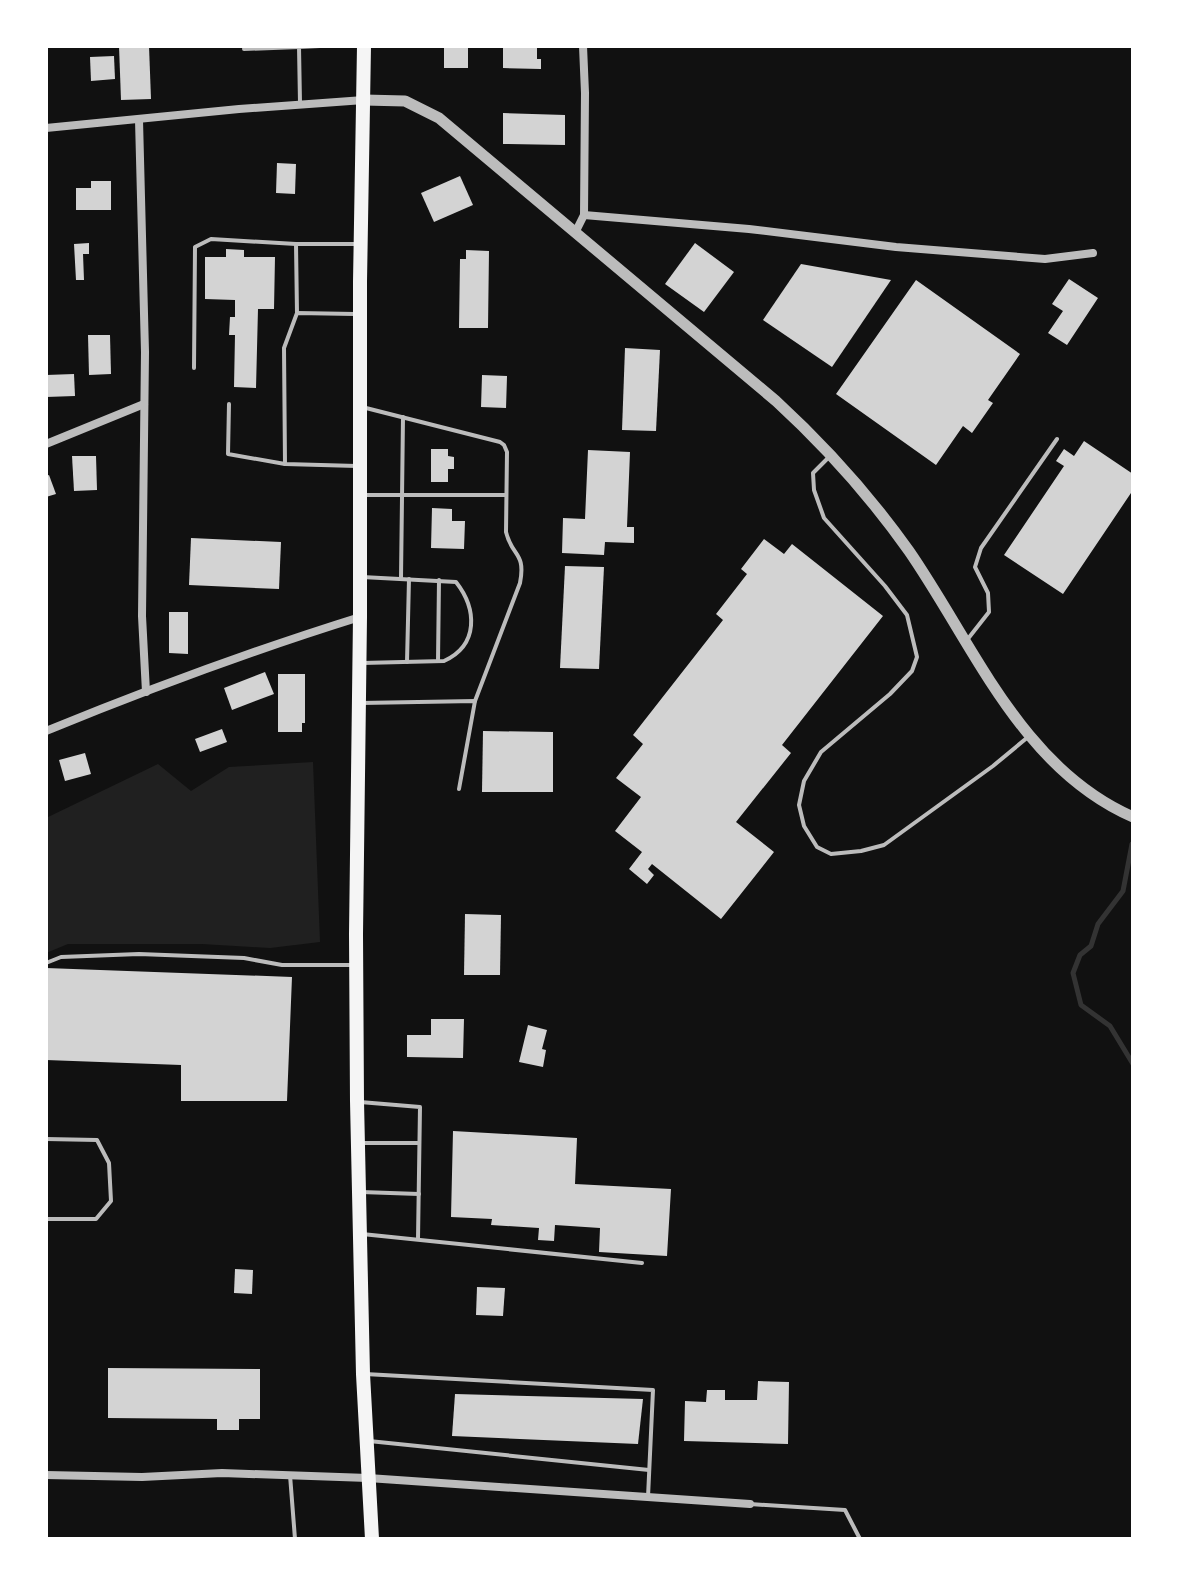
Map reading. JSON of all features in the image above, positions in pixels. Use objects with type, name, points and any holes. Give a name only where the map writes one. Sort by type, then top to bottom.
[{"type":"main road","points":[[364,46],[357,1101],[363,1374],[372,1539]]},
{"type":"street","points":[[575,233],[584,215],[583,46]]},
{"type":"street","points":[[46,128],[364,100],[405,101],[439,118],[776,401],[831,454],[909,551],[987,676],[1030,736],[1077,782],[1133,817]]},
{"type":"street","points":[[139,120],[144,404],[142,616],[146,692]]},
{"type":"street","points":[[584,215],[1045,259],[1093,253]]},
{"type":"street","points":[[46,444],[144,404]]},
{"type":"street","points":[[46,731],[242,656],[360,617]]},
{"type":"street","points":[[46,1475],[142,1477],[222,1473],[368,1478],[750,1504]]},
{"type":"lane","points":[[244,49],[320,46]]},
{"type":"lane","points":[[299,47],[300,104]]},
{"type":"lane","points":[[194,368],[195,247],[211,239],[361,244]]},
{"type":"lane","points":[[285,464],[284,348],[297,313],[296,244]]},
{"type":"lane","points":[[297,313],[360,314]]},
{"type":"lane","points":[[229,404],[228,454],[285,464],[360,467]]},
{"type":"lane","points":[[360,406],[500,442],[507,452],[506,532],[510,544],[519,555],[522,573],[475,701],[459,789]]},
{"type":"lane","points":[[401,578],[403,417]]},
{"type":"lane","points":[[966,642],[989,612],[988,593],[975,567],[981,548],[1057,439]]},
{"type":"lane","points":[[831,454],[813,473],[814,490],[824,518],[907,615],[917,657],[912,671],[890,694],[821,752],[804,781],[799,805],[804,826],[817,847],[831,854],[884,845],[1030,736]]},
{"type":"lane","points":[[360,495],[506,495]]},
{"type":"lane","points":[[360,577],[453,581],[458,584],[472,615],[471,628],[462,647],[451,658],[360,663]]},
{"type":"lane","points":[[407,662],[409,579]]},
{"type":"lane","points":[[438,661],[439,580]]},
{"type":"lane","points":[[359,703],[475,701]]},
{"type":"lane","points":[[46,963],[61,957],[139,954],[244,958],[282,965],[357,965]]},
{"type":"lane","points":[[357,1101],[420,1107],[418,1239]]},
{"type":"lane","points":[[46,1139],[97,1140],[109,1163],[111,1201],[96,1219],[46,1219]]},
{"type":"lane","points":[[358,1143],[419,1143]]},
{"type":"lane","points":[[359,1192],[419,1194]]},
{"type":"lane","points":[[359,1234],[642,1263]]},
{"type":"lane","points":[[363,1374],[653,1390],[648,1497]]},
{"type":"lane","points":[[366,1441],[649,1470]]},
{"type":"lane","points":[[290,1475],[295,1539]]},
{"type":"lane","points":[[750,1504],[845,1510],[860,1539]]},
{"type":"shaded area","points":[[313,762],[320,942],[270,948],[202,944],[68,944],[46,953],[46,818],[158,764],[191,791],[229,767]]},
{"type":"building","points":[[119,46],[149,46],[151,99],[121,100]]},
{"type":"building","points":[[444,46],[468,46],[468,68],[444,68]]},
{"type":"building","points":[[503,46],[537,46],[541,69],[503,68]]},
{"type":"building","points":[[114,56],[115,79],[91,81],[90,57]]},
{"type":"building","points":[[503,113],[565,115],[565,145],[503,144]]},
{"type":"building","points":[[277,163],[296,164],[295,194],[276,193]]},
{"type":"building","points":[[460,176],[473,205],[434,222],[421,193]]},
{"type":"building","points":[[91,181],[111,181],[111,210],[76,210],[76,188],[91,188]]},
{"type":"building","points":[[89,243],[89,254],[83,254],[84,280],[76,280],[74,244]]},
{"type":"building","points":[[695,243],[734,272],[704,312],[665,284]]},
{"type":"building","points":[[226,249],[244,250],[244,257],[275,257],[274,309],[258,309],[256,388],[234,387],[235,335],[229,335],[230,317],[235,317],[235,300],[205,299],[205,257],[226,257]]},
{"type":"building","points":[[466,250],[489,251],[488,328],[459,328],[460,259],[466,259]]},
{"type":"building","points":[[801,264],[891,280],[832,367],[763,320]]},
{"type":"building","points":[[1069,279],[1098,298],[1067,345],[1048,333],[1063,311],[1052,304]]},
{"type":"building","points":[[916,280],[1020,354],[988,400],[993,403],[972,433],[963,426],[936,465],[836,394]]},
{"type":"building","points":[[88,335],[110,335],[111,374],[89,375]]},
{"type":"building","points":[[625,348],[660,350],[656,431],[622,430]]},
{"type":"building","points":[[74,374],[75,396],[46,397],[46,375]]},
{"type":"building","points":[[482,375],[507,376],[506,408],[481,407]]},
{"type":"building","points":[[1084,441],[1133,474],[1133,490],[1063,594],[1004,555],[1064,466],[1056,461],[1064,449],[1074,456]]},
{"type":"building","points":[[431,449],[448,449],[448,456],[454,457],[454,469],[448,469],[448,482],[431,482]]},
{"type":"building","points":[[588,450],[630,452],[627,527],[634,527],[634,543],[605,542],[604,555],[562,553],[563,518],[585,519]]},
{"type":"building","points":[[72,456],[96,456],[97,490],[74,491]]},
{"type":"building","points":[[49,475],[56,494],[46,497],[46,476]]},
{"type":"building","points":[[432,508],[452,509],[452,521],[465,521],[464,549],[431,548]]},
{"type":"building","points":[[191,538],[281,542],[279,589],[189,585]]},
{"type":"building","points":[[764,539],[784,554],[792,544],[883,616],[782,745],[791,753],[736,822],[774,852],[721,919],[652,864],[648,869],[654,875],[647,884],[629,869],[642,852],[615,831],[641,797],[616,778],[643,744],[633,735],[723,620],[716,614],[747,574],[741,569]]},
{"type":"building","points":[[565,566],[604,567],[599,669],[560,668]]},
{"type":"building","points":[[169,612],[188,612],[188,654],[169,653]]},
{"type":"building","points":[[265,672],[274,694],[232,710],[224,688]]},
{"type":"building","points":[[278,674],[305,674],[305,723],[302,723],[302,732],[278,732]]},
{"type":"building","points":[[222,729],[227,742],[200,752],[195,739]]},
{"type":"building","points":[[483,731],[553,732],[553,792],[482,792]]},
{"type":"building","points":[[85,753],[91,774],[65,781],[59,760]]},
{"type":"building","points":[[465,914],[501,915],[500,975],[464,975]]},
{"type":"building","points":[[46,968],[292,977],[287,1101],[181,1101],[181,1065],[46,1060]]},
{"type":"building","points":[[431,1019],[464,1019],[463,1058],[407,1057],[407,1035],[431,1035]]},
{"type":"building","points":[[528,1025],[547,1030],[542,1049],[546,1050],[543,1067],[519,1062]]},
{"type":"building","points":[[453,1131],[577,1138],[575,1184],[671,1189],[667,1256],[599,1252],[600,1228],[555,1225],[554,1241],[538,1240],[539,1228],[491,1225],[492,1219],[451,1217]]},
{"type":"building","points":[[235,1269],[253,1270],[252,1294],[234,1293]]},
{"type":"building","points":[[477,1287],[505,1288],[503,1316],[476,1315]]},
{"type":"building","points":[[108,1368],[260,1369],[260,1419],[239,1419],[239,1430],[217,1430],[217,1419],[108,1418]]},
{"type":"building","points":[[758,1381],[789,1382],[788,1444],[684,1441],[685,1401],[706,1402],[707,1390],[725,1390],[725,1400],[757,1400]]},
{"type":"building","points":[[455,1394],[643,1399],[638,1444],[452,1436]]},
{"type":"waterway","points":[[1132,844],[1123,891],[1098,924],[1091,946],[1080,955],[1073,973],[1081,1005],[1110,1026],[1133,1064]]}]
